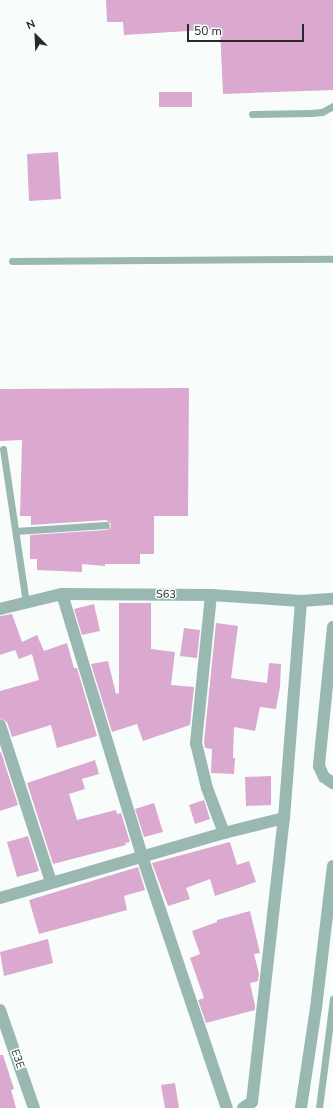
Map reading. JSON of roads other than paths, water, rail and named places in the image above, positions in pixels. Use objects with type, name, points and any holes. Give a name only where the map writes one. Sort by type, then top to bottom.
[{"type":"street","name":"S63","points":[[0,610],[62,594],[210,595],[301,601],[333,599]]},
{"type":"street","points":[[62,594],[142,856],[227,1108]]},
{"type":"street","points":[[210,595],[196,743],[207,788],[224,833]]},
{"type":"street","points":[[243,1108],[252,1102],[284,818],[301,601]]},
{"type":"street","points":[[333,627],[319,766],[324,777],[333,783]]},
{"type":"street","points":[[0,725],[51,882]]},
{"type":"street","points":[[0,898],[142,856],[284,818]]},
{"type":"street","points":[[301,1108],[316,1008],[333,866]]},
{"type":"street","name":"E3E","points":[[0,1010],[34,1108]]},
{"type":"lane","points":[[252,114],[322,112],[333,106]]},
{"type":"lane","points":[[12,261],[333,259]]},
{"type":"lane","points":[[3,449],[26,603]]},
{"type":"lane","points":[[16,531],[106,524]]},
{"type":"lane","points":[[319,1108],[333,999]]}]
